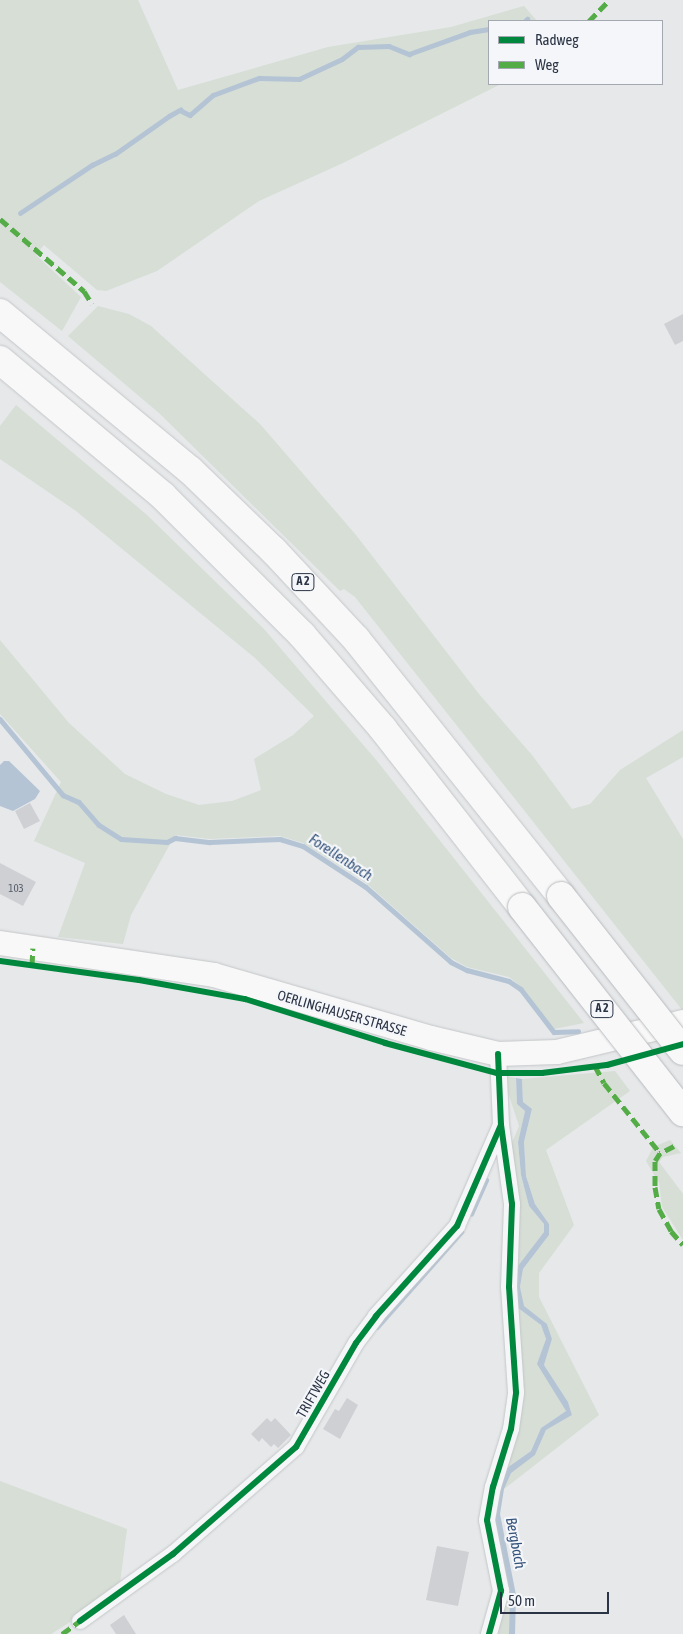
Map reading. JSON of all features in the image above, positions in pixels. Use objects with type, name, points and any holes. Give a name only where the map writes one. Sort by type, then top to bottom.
[{"type":"highway","name":"A 2","points":[[0,313],[190,470],[274,550],[356,639],[683,1051]]},
{"type":"highway","name":"A 2","points":[[0,360],[163,496],[302,635],[383,729],[683,1112]]},
{"type":"main road","name":"OERLINGHAUSER STRASSE","points":[[0,944],[214,975],[430,1038],[498,1054],[557,1052],[683,1022]]},
{"type":"street","name":"TRIFTWEG","points":[[489,1634],[501,1591],[488,1520],[493,1488],[511,1429],[516,1392],[509,1286],[512,1204],[501,1125],[498,1054]]},
{"type":"street","name":"TRIFTWEG","points":[[80,1621],[173,1554],[296,1447],[361,1336],[457,1226],[501,1125]]},
{"type":"shaded area","points":[[0,0],[138,0],[178,90],[328,47],[451,27],[524,6],[536,20],[488,20],[488,85],[499,85],[343,163],[259,201],[157,271],[106,291],[97,290],[44,245],[36,255],[81,297],[62,331],[0,282]]},
{"type":"shaded area","points":[[98,306],[129,314],[151,326],[260,424],[356,535],[479,694],[532,755],[572,809],[590,804],[620,770],[683,730],[683,757],[646,778],[683,839],[683,1011],[355,597],[344,589],[340,591],[159,413],[68,336]]},
{"type":"shaded area","points":[[16,405],[147,515],[264,629],[377,761],[584,1023],[554,1029],[520,986],[509,977],[467,967],[451,958],[366,883],[303,843],[280,836],[210,839],[175,835],[131,915],[123,944],[58,937],[85,863],[34,841],[61,782],[0,714],[0,640],[69,723],[125,774],[166,794],[199,805],[232,801],[261,790],[254,759],[293,735],[314,716],[255,658],[76,511],[0,459],[0,426]]},
{"type":"shaded area","points":[[615,1071],[630,1091],[546,1150],[574,1225],[539,1273],[539,1297],[599,1415],[504,1489],[510,1473],[535,1455],[546,1430],[572,1415],[568,1402],[544,1365],[552,1339],[547,1324],[523,1306],[520,1287],[523,1269],[549,1235],[549,1224],[535,1204],[526,1176],[524,1142],[532,1110],[523,1102],[522,1079]]},
{"type":"shaded area","points":[[507,1077],[516,1078],[517,1104],[525,1111],[518,1142],[521,1175],[529,1206],[544,1224],[544,1232],[519,1266],[513,1288],[515,1203],[510,1147],[519,1126],[505,1083]]},
{"type":"shaded area","points":[[670,1140],[681,1153],[663,1157],[659,1162],[683,1194],[683,1240],[662,1207],[659,1183],[646,1161],[653,1147]]},
{"type":"shaded area","points":[[513,1288],[518,1308],[541,1325],[546,1339],[538,1364],[566,1411],[541,1428],[531,1451],[507,1468],[499,1488],[494,1514],[510,1593],[509,1634],[496,1634],[505,1593],[492,1509],[520,1404]]},
{"type":"shaded area","points":[[0,1481],[127,1529],[119,1591],[51,1634],[0,1634]]},
{"type":"water","points":[[4,761],[9,761],[40,791],[35,799],[13,811],[0,806],[0,765]]},
{"type":"water","points":[[516,1078],[522,1079],[523,1102],[532,1109],[524,1142],[526,1176],[535,1204],[549,1224],[549,1235],[523,1269],[520,1287],[524,1306],[547,1324],[552,1339],[544,1365],[568,1402],[572,1415],[546,1430],[535,1455],[511,1473],[504,1489],[500,1514],[516,1595],[515,1634],[509,1634],[510,1593],[494,1514],[499,1488],[507,1468],[531,1451],[541,1428],[566,1411],[537,1364],[546,1339],[541,1325],[518,1308],[513,1288],[518,1266],[544,1232],[544,1224],[529,1206],[521,1175],[518,1142],[525,1111],[517,1104]]},
{"type":"building","points":[[683,314],[683,341],[675,345],[664,324]]},
{"type":"building","points":[[30,803],[40,821],[24,829],[15,811]]},
{"type":"building","points":[[0,863],[36,882],[23,906],[0,894]]},
{"type":"building","points":[[347,1398],[358,1405],[340,1439],[323,1429],[335,1409],[339,1411]]},
{"type":"building","points":[[267,1418],[271,1422],[275,1418],[291,1435],[278,1448],[274,1444],[271,1447],[262,1438],[259,1442],[251,1434]]},
{"type":"building","points":[[437,1546],[469,1552],[458,1606],[426,1600]]},
{"type":"building","points":[[124,1615],[136,1634],[116,1634],[110,1625]]},
{"type":"waterway","points":[[20,213],[92,165],[115,154],[169,116],[180,110],[190,115],[213,95],[259,78],[299,79],[342,59],[358,47],[389,46],[409,54],[470,32],[488,29]]},
{"type":"waterway","name":"Forellenbach","points":[[0,719],[63,795],[79,802],[99,825],[121,839],[167,842],[175,838],[210,842],[280,839],[303,846],[366,887],[451,962],[467,970],[509,981],[521,989],[554,1032],[578,1031]]},
{"type":"waterway","points":[[471,1214],[486,1180]]},
{"type":"waterway","points":[[377,1327],[461,1232]]},
{"type":"marked path","points":[[590,20],[609,0]]},
{"type":"marked path","points":[[0,219],[84,291],[92,304]]},
{"type":"marked path","points":[[32,965],[33,948]]},
{"type":"marked path","points":[[595,1066],[604,1083],[660,1153]]},
{"type":"marked path","points":[[674,1146],[660,1153],[655,1161],[655,1187],[659,1209],[671,1231],[683,1245]]},
{"type":"marked path","points":[[62,1634],[80,1621]]},
{"type":"cycle path","points":[[0,961],[139,980],[245,999],[385,1043],[497,1073],[542,1073],[607,1065],[683,1044]]},
{"type":"cycle path","points":[[80,1621],[173,1554],[296,1447],[356,1343],[376,1316],[457,1226],[501,1125],[498,1054]]},
{"type":"cycle path","points":[[489,1634],[501,1591],[487,1520],[493,1487],[511,1429],[516,1392],[509,1287],[512,1204],[501,1125]]},
{"type":"water label","name":"Bergbach","points":[[516,1543]]}]
